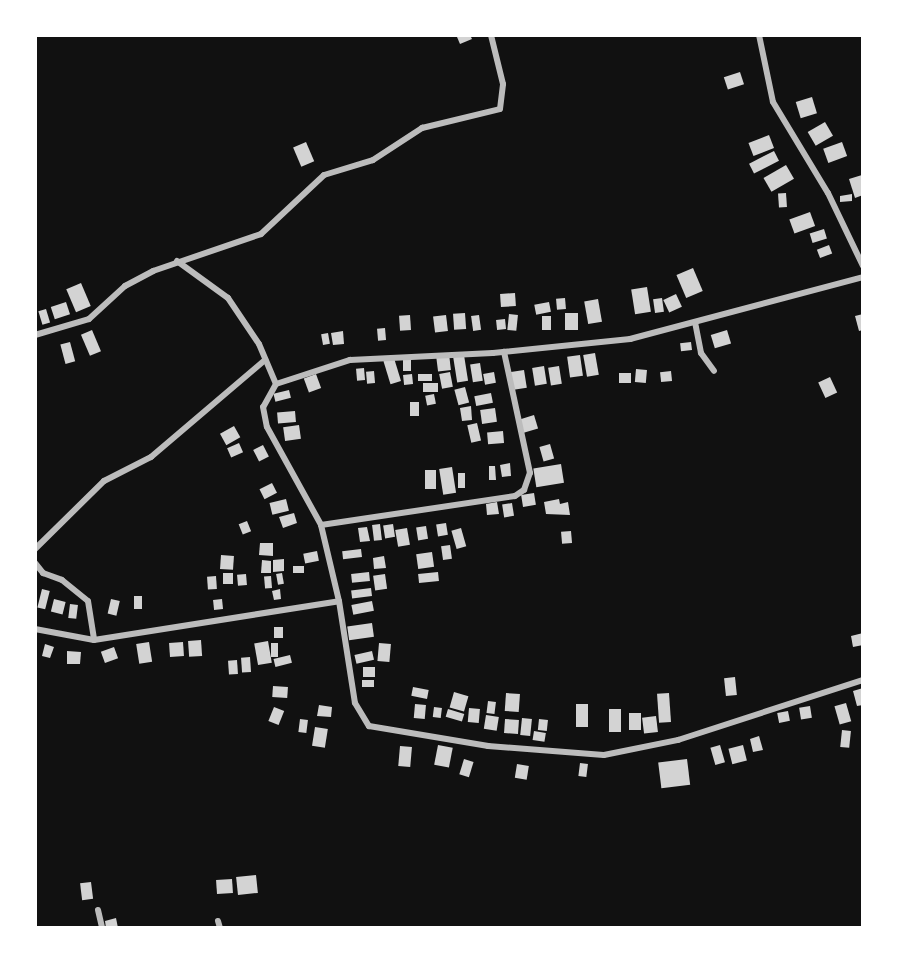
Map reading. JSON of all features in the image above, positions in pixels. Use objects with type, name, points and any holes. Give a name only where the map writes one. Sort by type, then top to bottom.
[{"type":"street","points":[[35,335],[89,319],[133,281],[177,261],[261,234],[311,184],[373,160],[422,128],[500,109],[503,84],[491,35]]},
{"type":"street","points":[[759,35],[773,102],[828,192],[863,266]]},
{"type":"street","points":[[177,261],[228,298],[276,384]]},
{"type":"street","points":[[863,277],[749,304],[630,339],[504,352],[350,360],[276,384],[263,407],[267,427],[321,525],[339,601],[358,714],[376,730],[563,755],[632,752],[863,680]]},
{"type":"street","points":[[695,322],[701,353],[714,371]]},
{"type":"street","points":[[321,525],[515,496],[524,490],[530,473],[504,352]]},
{"type":"street","points":[[35,549],[104,481],[151,457],[265,360]]},
{"type":"street","points":[[35,563],[43,573],[62,580],[88,601],[94,640]]},
{"type":"street","points":[[35,629],[94,640],[339,601]]},
{"type":"street","points":[[98,910],[102,928]]},
{"type":"building","points":[[470,35],[472,39],[460,44],[457,37]]},
{"type":"building","points":[[740,72],[744,84],[728,90],[724,77]]},
{"type":"building","points":[[812,97],[817,113],[801,118],[796,102]]},
{"type":"building","points":[[825,122],[833,136],[816,146],[808,132]]},
{"type":"building","points":[[769,135],[774,148],[753,156],[748,143]]},
{"type":"building","points":[[306,142],[314,161],[301,167],[293,147]]},
{"type":"building","points":[[842,142],[847,156],[828,163],[823,149]]},
{"type":"building","points":[[774,151],[779,161],[754,174],[749,164]]},
{"type":"building","points":[[786,165],[794,179],[771,192],[763,178]]},
{"type":"building","points":[[862,175],[863,195],[855,198],[849,179]]},
{"type":"building","points":[[786,193],[787,207],[779,208],[778,194]]},
{"type":"building","points":[[852,194],[852,201],[840,202],[840,196]]},
{"type":"building","points":[[810,212],[815,226],[794,234],[789,220]]},
{"type":"building","points":[[824,229],[827,239],[813,243],[810,233]]},
{"type":"building","points":[[829,245],[832,253],[820,258],[817,250]]},
{"type":"building","points":[[693,268],[703,291],[686,298],[676,275]]},
{"type":"building","points":[[81,283],[91,306],[76,312],[66,289]]},
{"type":"building","points":[[647,287],[651,312],[635,314],[631,290]]},
{"type":"building","points":[[515,293],[516,306],[501,307],[500,294]]},
{"type":"building","points":[[676,294],[682,307],[669,313],[663,300]]},
{"type":"building","points":[[565,298],[566,309],[557,310],[556,299]]},
{"type":"building","points":[[662,298],[664,312],[655,313],[653,299]]},
{"type":"building","points":[[598,299],[602,322],[588,324],[584,301]]},
{"type":"building","points":[[66,302],[70,314],[55,319],[51,307]]},
{"type":"building","points":[[549,302],[551,312],[536,315],[534,305]]},
{"type":"building","points":[[46,309],[50,322],[42,325],[38,311]]},
{"type":"building","points":[[465,313],[466,329],[454,330],[453,314]]},
{"type":"building","points":[[565,313],[578,313],[578,330],[565,330]]},
{"type":"building","points":[[509,314],[518,315],[516,331],[507,330]]},
{"type":"building","points":[[863,314],[863,330],[859,331],[855,316]]},
{"type":"building","points":[[410,315],[411,330],[400,331],[399,316]]},
{"type":"building","points":[[446,315],[448,331],[435,332],[433,317]]},
{"type":"building","points":[[479,315],[481,330],[473,331],[471,316]]},
{"type":"building","points":[[542,316],[551,316],[551,330],[542,330]]},
{"type":"building","points":[[505,319],[506,329],[497,330],[496,320]]},
{"type":"building","points":[[385,328],[386,340],[378,341],[377,329]]},
{"type":"building","points":[[92,330],[101,351],[90,356],[81,335]]},
{"type":"building","points":[[727,330],[731,343],[715,348],[711,335]]},
{"type":"building","points":[[343,331],[344,344],[333,345],[331,333]]},
{"type":"building","points":[[328,333],[330,344],[323,345],[321,334]]},
{"type":"building","points":[[70,342],[75,361],[66,364],[60,345]]},
{"type":"building","points":[[691,342],[692,350],[681,351],[680,343]]},
{"type":"building","points":[[595,353],[599,375],[587,377],[583,355]]},
{"type":"building","points":[[449,354],[451,370],[438,371],[436,356]]},
{"type":"building","points":[[464,355],[468,381],[457,382],[453,357]]},
{"type":"building","points":[[580,355],[583,376],[570,378],[567,357]]},
{"type":"building","points":[[394,358],[401,381],[390,384],[383,361]]},
{"type":"building","points":[[403,358],[411,358],[411,371],[403,371]]},
{"type":"building","points":[[480,363],[483,381],[473,382],[470,365]]},
{"type":"building","points":[[544,366],[547,384],[535,386],[532,368]]},
{"type":"building","points":[[559,366],[562,384],[551,385],[548,368]]},
{"type":"building","points":[[364,368],[365,380],[357,381],[356,369]]},
{"type":"building","points":[[636,369],[647,370],[646,383],[635,382]]},
{"type":"building","points":[[524,370],[527,388],[512,390],[509,372]]},
{"type":"building","points":[[374,371],[375,383],[367,384],[366,372]]},
{"type":"building","points":[[671,371],[672,381],[661,382],[660,372]]},
{"type":"building","points":[[450,372],[453,387],[442,389],[439,374]]},
{"type":"building","points":[[494,372],[496,383],[485,385],[483,374]]},
{"type":"building","points":[[619,373],[631,373],[631,383],[619,383]]},
{"type":"building","points":[[316,374],[321,388],[309,393],[304,378]]},
{"type":"building","points":[[412,374],[413,384],[404,385],[403,375]]},
{"type":"building","points":[[418,374],[432,374],[432,381],[418,381]]},
{"type":"building","points":[[830,377],[837,392],[825,398],[818,382]]},
{"type":"building","points":[[423,383],[438,383],[438,392],[423,392]]},
{"type":"building","points":[[465,387],[469,402],[459,405],[454,390]]},
{"type":"building","points":[[289,390],[291,398],[275,402],[273,394]]},
{"type":"building","points":[[491,393],[493,403],[476,406],[474,396]]},
{"type":"building","points":[[434,394],[436,404],[427,406],[425,396]]},
{"type":"building","points":[[410,402],[419,402],[419,416],[410,416]]},
{"type":"building","points":[[471,406],[472,420],[462,421],[460,408]]},
{"type":"building","points":[[495,408],[497,422],[482,424],[480,410]]},
{"type":"building","points":[[295,411],[296,422],[278,424],[277,413]]},
{"type":"building","points":[[534,415],[538,428],[524,433],[520,419]]},
{"type":"building","points":[[477,423],[481,441],[471,443],[467,425]]},
{"type":"building","points":[[299,425],[301,439],[285,441],[283,427]]},
{"type":"building","points":[[234,426],[240,437],[226,445],[220,434]]},
{"type":"building","points":[[503,431],[504,443],[488,444],[487,432]]},
{"type":"building","points":[[239,443],[243,452],[231,457],[227,448]]},
{"type":"building","points":[[550,444],[554,458],[544,461],[539,447]]},
{"type":"building","points":[[263,445],[269,457],[259,462],[253,450]]},
{"type":"building","points":[[510,463],[511,476],[502,477],[500,465]]},
{"type":"building","points":[[561,464],[564,483],[536,487],[533,468]]},
{"type":"building","points":[[489,466],[495,466],[496,480],[489,480]]},
{"type":"building","points":[[452,467],[456,493],[443,495],[439,469]]},
{"type":"building","points":[[425,470],[436,470],[436,489],[425,489]]},
{"type":"building","points":[[458,473],[465,473],[465,488],[458,488]]},
{"type":"building","points":[[272,483],[277,493],[265,499],[260,489]]},
{"type":"building","points":[[534,493],[536,505],[523,507],[521,495]]},
{"type":"building","points":[[286,499],[289,511],[272,515],[270,503]]},
{"type":"building","points":[[559,499],[560,504],[568,502],[570,515],[546,514],[544,502]]},
{"type":"building","points":[[497,502],[499,514],[487,515],[486,504]]},
{"type":"building","points":[[512,503],[514,516],[504,517],[502,505]]},
{"type":"building","points":[[294,513],[297,523],[283,528],[279,517]]},
{"type":"building","points":[[247,521],[251,531],[243,535],[239,524]]},
{"type":"building","points":[[446,523],[448,535],[438,536],[436,525]]},
{"type":"building","points":[[380,524],[382,540],[374,541],[372,525]]},
{"type":"building","points":[[393,524],[395,537],[385,538],[383,526]]},
{"type":"building","points":[[426,526],[428,539],[418,540],[416,528]]},
{"type":"building","points":[[367,527],[370,541],[360,542],[358,528]]},
{"type":"building","points":[[407,528],[410,545],[398,547],[395,530]]},
{"type":"building","points":[[461,528],[466,546],[457,549],[451,531]]},
{"type":"building","points":[[571,531],[572,543],[562,544],[561,532]]},
{"type":"building","points":[[260,543],[273,543],[273,556],[259,555]]},
{"type":"building","points":[[450,545],[452,559],[443,560],[441,546]]},
{"type":"building","points":[[361,549],[362,557],[343,559],[342,551]]},
{"type":"building","points":[[317,551],[319,561],[305,563],[303,554]]},
{"type":"building","points":[[432,552],[434,567],[418,569],[416,554]]},
{"type":"building","points":[[221,555],[234,556],[233,570],[220,569]]},
{"type":"building","points":[[384,556],[386,568],[374,569],[373,558]]},
{"type":"building","points":[[284,559],[284,571],[273,572],[273,560]]},
{"type":"building","points":[[262,560],[271,561],[271,573],[261,573]]},
{"type":"building","points":[[293,566],[304,566],[304,573],[293,573]]},
{"type":"building","points":[[369,572],[370,581],[352,583],[351,574]]},
{"type":"building","points":[[438,572],[439,581],[419,583],[418,574]]},
{"type":"building","points":[[223,573],[233,573],[233,584],[223,584]]},
{"type":"building","points":[[282,573],[284,584],[278,585],[276,574]]},
{"type":"building","points":[[246,574],[247,585],[238,586],[237,575]]},
{"type":"building","points":[[385,574],[387,589],[375,591],[373,576]]},
{"type":"building","points":[[216,576],[217,589],[208,590],[207,577]]},
{"type":"building","points":[[271,576],[272,588],[265,589],[264,577]]},
{"type":"building","points":[[371,588],[372,596],[352,598],[351,590]]},
{"type":"building","points":[[42,589],[50,591],[45,609],[37,607]]},
{"type":"building","points":[[280,589],[281,599],[274,600],[272,591]]},
{"type":"building","points":[[134,596],[142,596],[142,609],[134,609]]},
{"type":"building","points":[[54,599],[66,602],[62,615],[51,612]]},
{"type":"building","points":[[111,599],[120,601],[116,616],[108,614]]},
{"type":"building","points":[[222,599],[223,609],[214,610],[213,600]]},
{"type":"building","points":[[372,601],[374,611],[353,615],[351,605]]},
{"type":"building","points":[[70,604],[78,605],[76,619],[68,618]]},
{"type":"building","points":[[372,623],[374,637],[349,640],[347,626]]},
{"type":"building","points":[[274,627],[283,627],[283,638],[274,638]]},
{"type":"building","points":[[863,633],[863,645],[853,647],[851,636]]},
{"type":"building","points":[[201,640],[202,656],[189,657],[188,641]]},
{"type":"building","points":[[268,641],[272,663],[258,665],[254,643]]},
{"type":"building","points":[[149,642],[152,662],[139,664],[136,644]]},
{"type":"building","points":[[183,642],[184,656],[170,657],[169,643]]},
{"type":"building","points":[[271,643],[278,643],[278,657],[271,657]]},
{"type":"building","points":[[379,643],[391,644],[389,662],[377,661]]},
{"type":"building","points":[[45,644],[54,647],[50,658],[42,656]]},
{"type":"building","points":[[114,647],[118,658],[105,663],[101,652]]},
{"type":"building","points":[[67,651],[81,652],[80,664],[67,664]]},
{"type":"building","points":[[372,651],[374,660],[356,664],[354,655]]},
{"type":"building","points":[[290,655],[292,663],[275,667],[274,659]]},
{"type":"building","points":[[250,657],[251,672],[242,673],[241,658]]},
{"type":"building","points":[[237,660],[238,674],[229,675],[228,661]]},
{"type":"building","points":[[363,667],[375,667],[375,677],[363,677]]},
{"type":"building","points":[[735,677],[737,695],[726,696],[724,678]]},
{"type":"building","points":[[362,680],[374,680],[374,687],[362,687]]},
{"type":"building","points":[[273,686],[288,687],[287,698],[272,697]]},
{"type":"building","points":[[413,687],[429,690],[427,699],[411,696]]},
{"type":"building","points":[[863,688],[863,705],[857,706],[853,691]]},
{"type":"building","points":[[454,692],[468,696],[464,712],[450,707]]},
{"type":"building","points":[[506,693],[520,694],[519,712],[505,711]]},
{"type":"building","points":[[669,693],[671,722],[659,723],[657,694]]},
{"type":"building","points":[[488,701],[496,702],[494,714],[487,713]]},
{"type":"building","points":[[846,703],[851,721],[840,725],[834,706]]},
{"type":"building","points":[[415,704],[426,705],[425,719],[414,718]]},
{"type":"building","points":[[576,704],[588,704],[588,727],[576,727]]},
{"type":"building","points":[[319,705],[332,707],[331,717],[317,716]]},
{"type":"building","points":[[810,706],[812,718],[801,720],[799,708]]},
{"type":"building","points":[[274,707],[284,711],[279,725],[268,721]]},
{"type":"building","points":[[434,707],[442,708],[441,718],[433,717]]},
{"type":"building","points":[[469,708],[480,709],[479,723],[468,722]]},
{"type":"building","points":[[448,709],[464,714],[462,722],[446,717]]},
{"type":"building","points":[[609,709],[621,709],[621,732],[609,732]]},
{"type":"building","points":[[788,711],[790,721],[779,723],[777,713]]},
{"type":"building","points":[[629,713],[641,713],[641,730],[629,730]]},
{"type":"building","points":[[486,715],[499,717],[497,731],[484,729]]},
{"type":"building","points":[[656,716],[658,732],[644,734],[642,718]]},
{"type":"building","points":[[522,718],[532,719],[530,736],[520,735]]},
{"type":"building","points":[[300,719],[308,720],[306,733],[298,732]]},
{"type":"building","points":[[505,719],[519,720],[518,734],[504,733]]},
{"type":"building","points":[[539,719],[548,720],[547,731],[538,730]]},
{"type":"building","points":[[315,727],[328,729],[325,748],[312,746]]},
{"type":"building","points":[[842,730],[851,731],[849,748],[840,747]]},
{"type":"building","points":[[534,731],[546,733],[544,742],[533,740]]},
{"type":"building","points":[[759,736],[763,750],[753,752],[750,739]]},
{"type":"building","points":[[438,745],[453,748],[449,767],[434,765]]},
{"type":"building","points":[[720,745],[725,762],[715,765],[710,748]]},
{"type":"building","points":[[743,745],[747,761],[732,764],[728,749]]},
{"type":"building","points":[[400,746],[412,747],[410,767],[398,766]]},
{"type":"building","points":[[464,759],[474,762],[469,777],[459,774]]},
{"type":"building","points":[[687,759],[690,785],[661,788],[658,763]]},
{"type":"building","points":[[580,763],[588,764],[586,777],[578,776]]},
{"type":"building","points":[[517,764],[529,766],[527,780],[515,778]]},
{"type":"building","points":[[256,875],[258,893],[238,895],[236,877]]},
{"type":"building","points":[[232,879],[233,893],[217,894],[216,880]]},
{"type":"building","points":[[91,882],[93,899],[82,900],[80,883]]},
{"type":"building","points":[[116,918],[118,928],[106,928],[105,921]]}]
